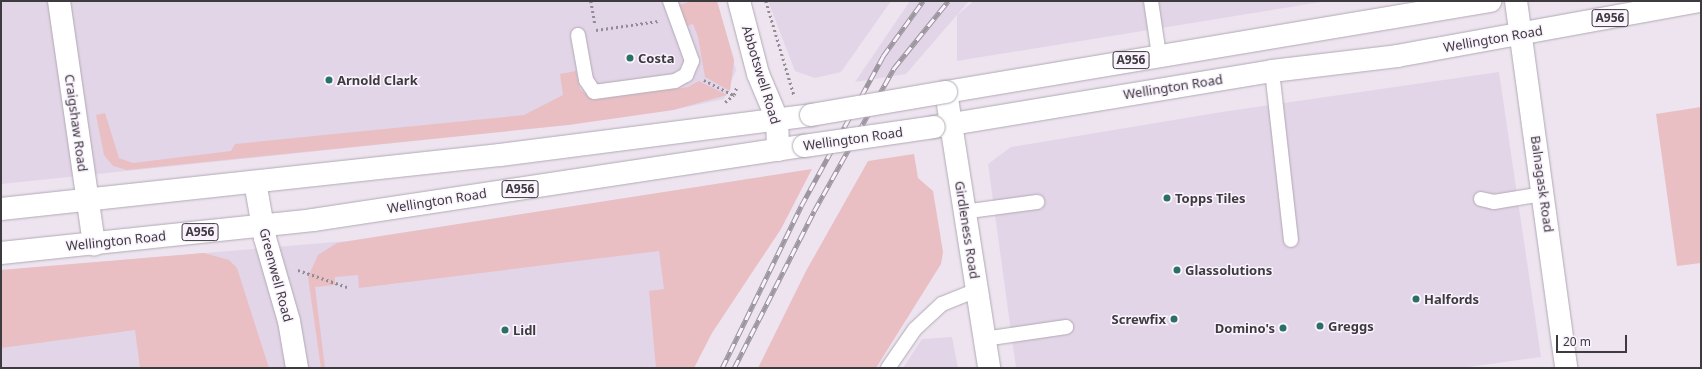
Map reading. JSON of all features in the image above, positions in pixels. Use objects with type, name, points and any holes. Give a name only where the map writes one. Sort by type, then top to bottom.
[{"type":"main road","name":"Craigshaw Road","points":[[58,1],[94,244]]},
{"type":"main road","name":"Abbotswell Road","points":[[739,1],[758,74],[777,119],[778,150]]},
{"type":"main road","name":"A956","points":[[1,209],[500,155],[811,115],[1160,55],[1490,1]]},
{"type":"main road","name":"Balnagask Road","points":[[1516,1],[1519,34],[1543,194],[1566,368]]},
{"type":"main road","name":"Wellington Road","points":[[1,253],[94,244],[262,224],[313,220],[942,126],[1272,71],[1397,56],[1701,1]]},
{"type":"main road","name":"Girdleness Road","points":[[946,92],[942,126],[963,212],[989,368]]},
{"type":"main road","name":"Greenwell Road","points":[[255,182],[262,224],[289,321],[297,368]]},
{"type":"lane","points":[[579,37],[587,84],[592,91],[602,93],[679,80],[692,64],[684,36],[670,1]]},
{"type":"lane","points":[[1151,1],[1160,55]]},
{"type":"lane","points":[[1272,71],[1291,240]]},
{"type":"lane","points":[[1481,199],[1494,202],[1543,194]]},
{"type":"lane","points":[[963,212],[1037,202]]},
{"type":"lane","points":[[888,368],[914,330],[942,304],[976,290]]},
{"type":"lane","points":[[984,339],[1066,327]]},
{"type":"path","points":[[579,37],[597,37],[591,1]]},
{"type":"path","points":[[596,30],[666,20],[676,40],[684,36]]},
{"type":"path","points":[[701,74],[702,78],[734,95]]},
{"type":"path","points":[[271,260],[347,287]]},
{"type":"shaded area","name":"Arnold Clark","points":[[1,1],[717,1],[736,70],[724,99],[673,110],[568,125],[1,184]]},
{"type":"shaded area","points":[[693,1],[717,1],[734,60],[730,91],[705,77],[698,37],[693,24],[686,26],[679,5]]},
{"type":"shaded area","points":[[768,1],[891,1],[841,72],[815,78],[795,71]]},
{"type":"shaded area","points":[[910,1],[969,1],[906,74],[855,82]]},
{"type":"shaded area","points":[[974,1],[1327,1],[957,61],[957,15]]},
{"type":"shaded area","points":[[576,71],[580,89],[593,100],[688,87],[699,81],[727,95],[673,110],[568,125],[127,170],[113,166],[104,155],[96,115],[105,113],[119,158],[133,163],[231,151],[235,144],[524,115],[563,95],[560,74]]},
{"type":"shaded area","points":[[1499,72],[1541,357],[1461,368],[1016,368],[988,164],[1011,147],[1222,112]]},
{"type":"shaded area","points":[[1701,107],[1701,263],[1677,266],[1656,114]]},
{"type":"shaded area","points":[[914,154],[918,178],[933,191],[943,252],[941,264],[876,368],[758,368],[806,271],[868,161]]},
{"type":"shaded area","points":[[812,169],[781,229],[712,333],[694,368],[656,368],[649,291],[664,289],[659,251],[359,288],[358,275],[335,277],[335,285],[315,287],[325,368],[321,368],[308,277],[318,255],[337,243]]},
{"type":"shaded area","points":[[755,178],[669,368],[1,368],[1,270],[348,241]]},
{"type":"shaded area","points":[[204,253],[229,260],[237,268],[269,368],[140,368],[135,330],[1,348],[1,270]]},
{"type":"shaded area","points":[[952,337],[958,368],[903,368],[922,339]]},
{"type":"railway","points":[[722,368],[801,206],[883,56],[923,1]]},
{"type":"railway","points":[[734,368],[814,211],[894,68],[948,1]]},
{"type":"place","name":"Costa","points":[[630,58]]},
{"type":"place","name":"Arnold Clark","points":[[329,80]]},
{"type":"place","name":"Topps Tiles","points":[[1167,198]]},
{"type":"place","name":"Glassolutions","points":[[1177,270]]},
{"type":"place","name":"Halfords","points":[[1416,299]]},
{"type":"place","name":"Screwfix","points":[[1174,319]]},
{"type":"place","name":"Greggs","points":[[1320,326]]},
{"type":"place","name":"Domino's","points":[[1283,328]]},
{"type":"place","name":"Lidl","points":[[505,330]]}]
